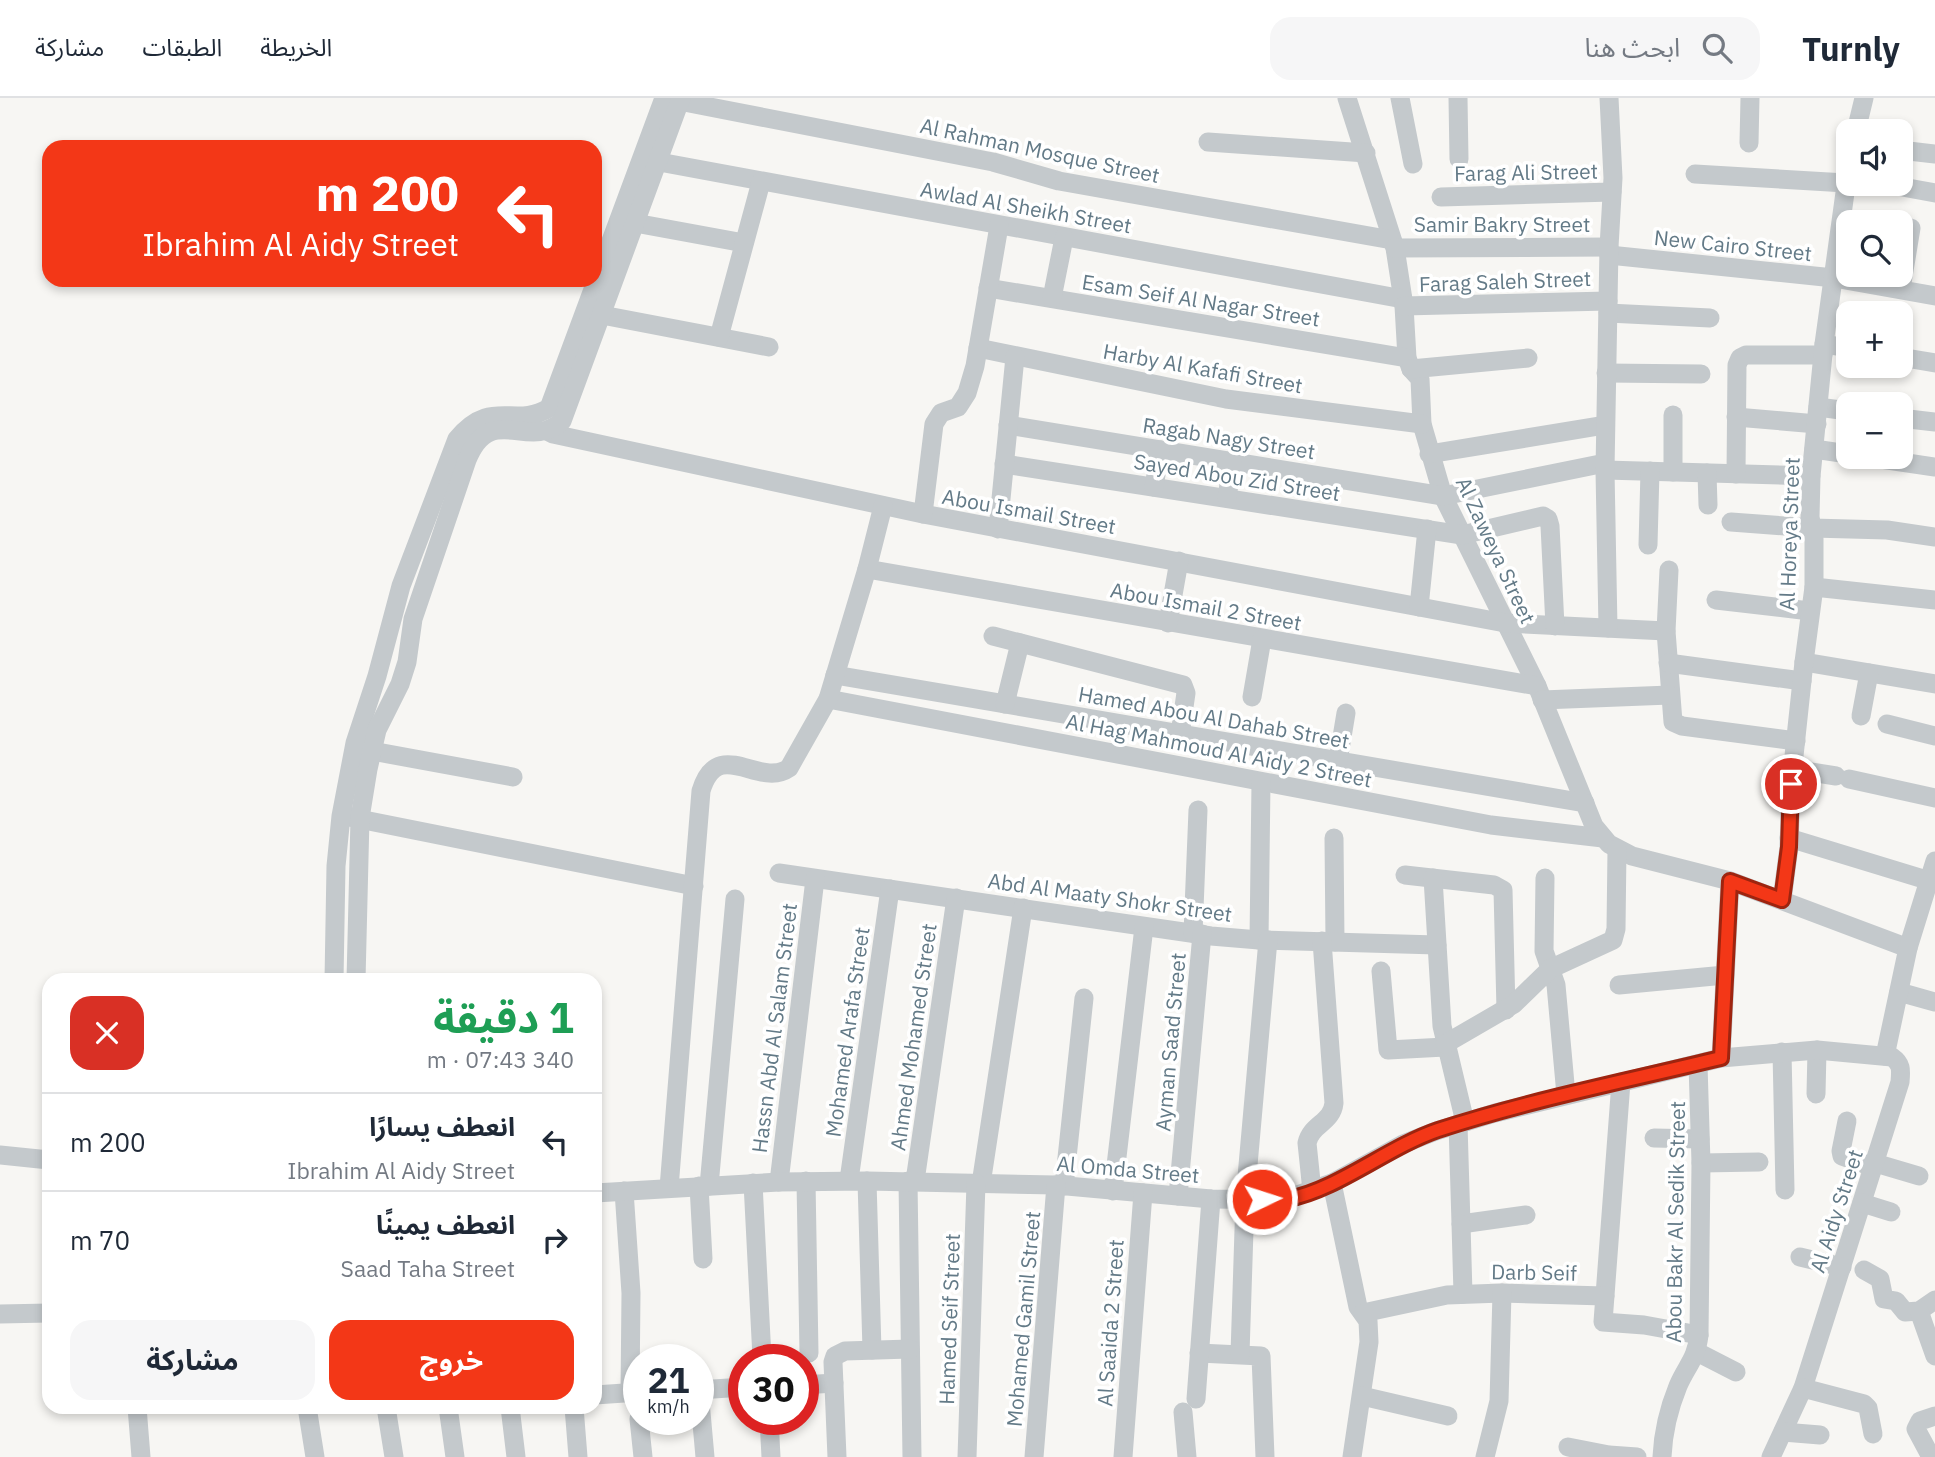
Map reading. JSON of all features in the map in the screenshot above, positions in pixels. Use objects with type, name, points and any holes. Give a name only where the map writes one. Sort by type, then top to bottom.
[{"type":"street","name":"Al Zaweya Street","points":[[1347,98],[1394,244],[1404,303],[1409,363],[1420,379],[1422,424],[1443,496],[1540,693],[1594,826],[1610,844]]},
{"type":"street","points":[[1400,98],[1413,164]]},
{"type":"street","points":[[1458,98],[1460,159]]},
{"type":"street","points":[[1608,628],[1605,425],[1612,192],[1609,98]]},
{"type":"street","points":[[1749,143],[1750,98]]},
{"type":"street","points":[[1859,119],[1864,98]]},
{"type":"street","points":[[602,275],[675,99]]},
{"type":"street","name":"Al Rahman Mosque Street","points":[[675,99],[1009,165],[1059,181],[1394,244]]},
{"type":"street","points":[[1208,142],[1366,153]]},
{"type":"street","points":[[1913,151],[1935,154]]},
{"type":"street","points":[[548,431],[567,414],[635,223],[648,160]]},
{"type":"street","name":"Awlad Al Sheikh Street","points":[[648,160],[1404,303]]},
{"type":"street","points":[[1695,174],[1836,177]]},
{"type":"street","points":[[719,337],[761,182]]},
{"type":"street","points":[[1913,189],[1935,193]]},
{"type":"street","name":"Farag Ali Street","points":[[1441,197],[1612,192]]},
{"type":"street","name":"Al Horeya Street","points":[[1782,900],[1803,671],[1814,587],[1811,476],[1845,196]]},
{"type":"street","points":[[635,223],[744,243]]},
{"type":"street","points":[[923,514],[934,424],[941,413],[958,407],[963,402],[975,366],[999,226]]},
{"type":"street","points":[[1052,298],[1064,237]]},
{"type":"street","name":"Samir Bakry Street","points":[[1394,244],[1609,251]]},
{"type":"street","name":"New Cairo Street","points":[[1609,251],[1834,278],[1935,296]]},
{"type":"street","points":[[334,973],[337,866],[377,730],[400,684],[407,662],[413,619],[457,439],[476,421],[492,423],[538,415],[549,408],[597,287]]},
{"type":"street","name":"Esam Seif Al Nagar Street","points":[[988,288],[1409,363],[1528,358]]},
{"type":"street","name":"Farag Saleh Street","points":[[1404,303],[1608,307],[1710,318]]},
{"type":"street","points":[[602,315],[769,347]]},
{"type":"street","name":"Harby Al Kafafi Street","points":[[978,348],[1226,399],[1422,424]]},
{"type":"street","points":[[1736,474],[1737,365],[1740,358],[1746,355],[1836,349]]},
{"type":"street","points":[[999,529],[1015,357]]},
{"type":"street","points":[[1913,359],[1935,363]]},
{"type":"street","points":[[1606,373],[1701,374]]},
{"type":"street","points":[[1736,417],[1836,413]]},
{"type":"street","points":[[1673,415],[1673,472]]},
{"type":"street","points":[[1913,419],[1935,422]]},
{"type":"street","name":"Abou Ismail Street","points":[[492,423],[548,431],[570,438],[999,529],[1506,623],[1666,631]]},
{"type":"street","name":"Ragab Nagy Street","points":[[1008,425],[1443,496]]},
{"type":"street","points":[[1429,454],[1605,425]]},
{"type":"street","points":[[1814,449],[1836,452]]},
{"type":"street","points":[[1154,487],[1160,450]]},
{"type":"street","points":[[1227,498],[1231,463]]},
{"type":"street","name":"Sayed Abou Zid Street","points":[[1004,464],[1462,535]]},
{"type":"street","points":[[1913,464],[1935,467]]},
{"type":"street","points":[[1443,496],[1605,467],[1811,476]]},
{"type":"street","points":[[1648,545],[1650,471]]},
{"type":"street","points":[[1707,473],[1708,505]]},
{"type":"street","points":[[669,1188],[701,791],[706,776],[715,768],[727,764],[775,773],[784,772],[795,758],[828,699],[883,506]]},
{"type":"street","points":[[1462,535],[1540,515],[1546,517],[1550,526],[1555,625]]},
{"type":"street","points":[[356,973],[351,817],[355,743],[377,676],[401,586],[437,517]]},
{"type":"street","points":[[1731,522],[1887,530],[1935,537]]},
{"type":"street","points":[[1419,607],[1427,529]]},
{"type":"street","points":[[1168,623],[1179,561]]},
{"type":"street","name":"Abou Ismail 2 Street","points":[[867,569],[1262,639],[1540,693],[1670,695]]},
{"type":"street","points":[[1669,570],[1666,631],[1671,717],[1676,725],[1796,741]]},
{"type":"street","points":[[1814,587],[1935,600]]},
{"type":"street","points":[[1716,600],[1810,611]]},
{"type":"street","points":[[993,636],[1183,685],[1186,693],[1180,734]]},
{"type":"street","points":[[1252,697],[1262,639]]},
{"type":"street","points":[[1005,704],[1020,643]]},
{"type":"street","points":[[1668,663],[1869,673],[1935,684]]},
{"type":"street","points":[[1861,716],[1869,673]]},
{"type":"street","name":"Hamed Abou Al Dahab Street","points":[[835,675],[1585,803]]},
{"type":"street","name":"Al Hag Mahmoud Al Aidy 2 Street","points":[[828,699],[1491,825],[1610,844]]},
{"type":"street","points":[[1338,761],[1346,713]]},
{"type":"street","points":[[1887,724],[1935,736]]},
{"type":"street","points":[[1238,778],[1244,745]]},
{"type":"street","points":[[372,751],[513,777]]},
{"type":"street","points":[[1793,769],[1843,777],[1935,798]]},
{"type":"street","points":[[1240,1354],[1245,1199],[1264,940],[1261,782]]},
{"type":"street","name":"Ayman Saad Street","points":[[1178,1196],[1198,934],[1198,810]]},
{"type":"street","points":[[351,817],[694,886]]},
{"type":"street","points":[[1312,1191],[1307,1143],[1312,1130],[1331,1115],[1334,1103],[1328,942],[1334,838]]},
{"type":"street","points":[[1789,838],[1931,888]]},
{"type":"street","points":[[1610,844],[1632,856],[1730,881],[1908,948]]},
{"type":"street","points":[[1381,971],[1388,1050],[1445,1045],[1506,1010],[1550,969],[1609,942],[1616,936],[1610,844]]},
{"type":"street","points":[[1885,1056],[1908,948],[1931,888],[1935,860]]},
{"type":"street","name":"Abd Al Maaty Shokr Street","points":[[779,873],[1198,934],[1264,940],[1437,945]]},
{"type":"street","points":[[1405,875],[1494,885],[1503,890],[1506,1010]]},
{"type":"street","name":"Darb Seif","points":[[1433,878],[1441,1026],[1462,1123],[1463,1294]]},
{"type":"street","points":[[1545,878],[1544,951],[1557,993],[1566,1095]]},
{"type":"street","name":"Hassn Abd Al Salam Street","points":[[779,1182],[815,879]]},
{"type":"street","points":[[1721,1058],[1730,881]]},
{"type":"street","name":"Mohamed Arafa Street","points":[[872,1350],[858,1180],[890,889]]},
{"type":"street","name":"Ahmed Mohamed Street","points":[[912,1457],[911,1181],[956,898]]},
{"type":"street","points":[[703,1259],[704,1186],[735,899]]},
{"type":"street","name":"Hamed Seif Street","points":[[967,1457],[978,1183],[1023,908]]},
{"type":"street","points":[[1113,1191],[1144,926]]},
{"type":"street","points":[[1619,985],[1725,975]]},
{"type":"street","points":[[1899,992],[1935,1002]]},
{"type":"street","points":[[1060,1186],[1084,998]]},
{"type":"street","points":[[1816,1094],[1817,1050]]},
{"type":"street","name":"Al Omda Street","points":[[602,1193],[753,1183],[858,1180],[1060,1186],[1211,1199],[1283,1200],[1332,1183],[1404,1144],[1462,1123],[1698,1063],[1721,1058],[1817,1050],[1885,1056]]},
{"type":"street","points":[[1782,1052],[1785,1190]]},
{"type":"street","name":"Al Aidy Street","points":[[1771,1457],[1803,1388],[1900,1082],[1902,1070],[1899,1062],[1885,1056]]},
{"type":"street","name":"Abou Bakr Al Sedik Street","points":[[1662,1457],[1664,1433],[1678,1385],[1698,1344],[1701,1163],[1698,1063]]},
{"type":"street","points":[[1621,1082],[1604,1323],[1644,1325],[1698,1344],[1736,1372]]},
{"type":"street","points":[[1847,1121],[1842,1156],[1919,1177]]},
{"type":"street","points":[[1654,1138],[1700,1139]]},
{"type":"street","points":[[0,1155],[42,1159]]},
{"type":"street","points":[[1701,1163],[1759,1162]]},
{"type":"street","points":[[806,1181],[808,1344]]},
{"type":"street","points":[[753,1183],[761,1344]]},
{"type":"street","points":[[1332,1183],[1359,1307],[1368,1321],[1369,1342],[1352,1457]]},
{"type":"street","name":"Mohamed Gamil Street","points":[[1034,1457],[1060,1186]]},
{"type":"street","points":[[624,1191],[633,1344]]},
{"type":"street","name":"Al Saaida 2 Street","points":[[1123,1457],[1143,1193]]},
{"type":"street","points":[[1186,1457],[1190,1406],[1199,1353],[1211,1199]]},
{"type":"street","points":[[1862,1203],[1891,1212]]},
{"type":"street","points":[[1461,1224],[1526,1215]]},
{"type":"street","points":[[1800,1257],[1842,1267]]},
{"type":"street","points":[[1864,1270],[1880,1279],[1884,1299],[1896,1301],[1905,1312],[1927,1306],[1935,1356]]},
{"type":"street","points":[[1485,1457],[1499,1401],[1502,1293]]},
{"type":"street","name":"Darb Seif","points":[[1363,1314],[1447,1295],[1502,1293],[1605,1296]]},
{"type":"street","points":[[0,1314],[42,1313]]},
{"type":"street","points":[[837,1457],[833,1362],[835,1356],[845,1351],[910,1349]]},
{"type":"street","points":[[1199,1353],[1258,1355],[1263,1358],[1265,1457]]},
{"type":"street","points":[[819,1384],[834,1383]]},
{"type":"street","points":[[1803,1388],[1864,1404],[1868,1408],[1873,1434]]},
{"type":"street","points":[[602,1395],[623,1394]]},
{"type":"street","points":[[1362,1396],[1448,1416]]},
{"type":"street","points":[[137,1414],[141,1457]]},
{"type":"street","points":[[308,1414],[315,1457]]},
{"type":"street","points":[[387,1414],[394,1457]]},
{"type":"street","points":[[449,1414],[455,1457]]},
{"type":"street","points":[[511,1414],[516,1457]]},
{"type":"street","points":[[574,1414],[578,1457]]},
{"type":"street","points":[[1931,1457],[1916,1429],[1920,1421],[1935,1416]]},
{"type":"street","points":[[1783,1432],[1820,1435]]},
{"type":"street","points":[[641,1435],[643,1457]]},
{"type":"street","points":[[703,1435],[705,1457]]},
{"type":"street","points":[[770,1435],[771,1457]]},
{"type":"street","points":[[1568,1447],[1608,1455],[1637,1457]]},
{"type":"route","points":[[1262,1199],[1292,1198],[1332,1183],[1370,1161],[1436,1131],[1495,1113],[1721,1058],[1730,881],[1782,900],[1789,847],[1791,784]]}]
